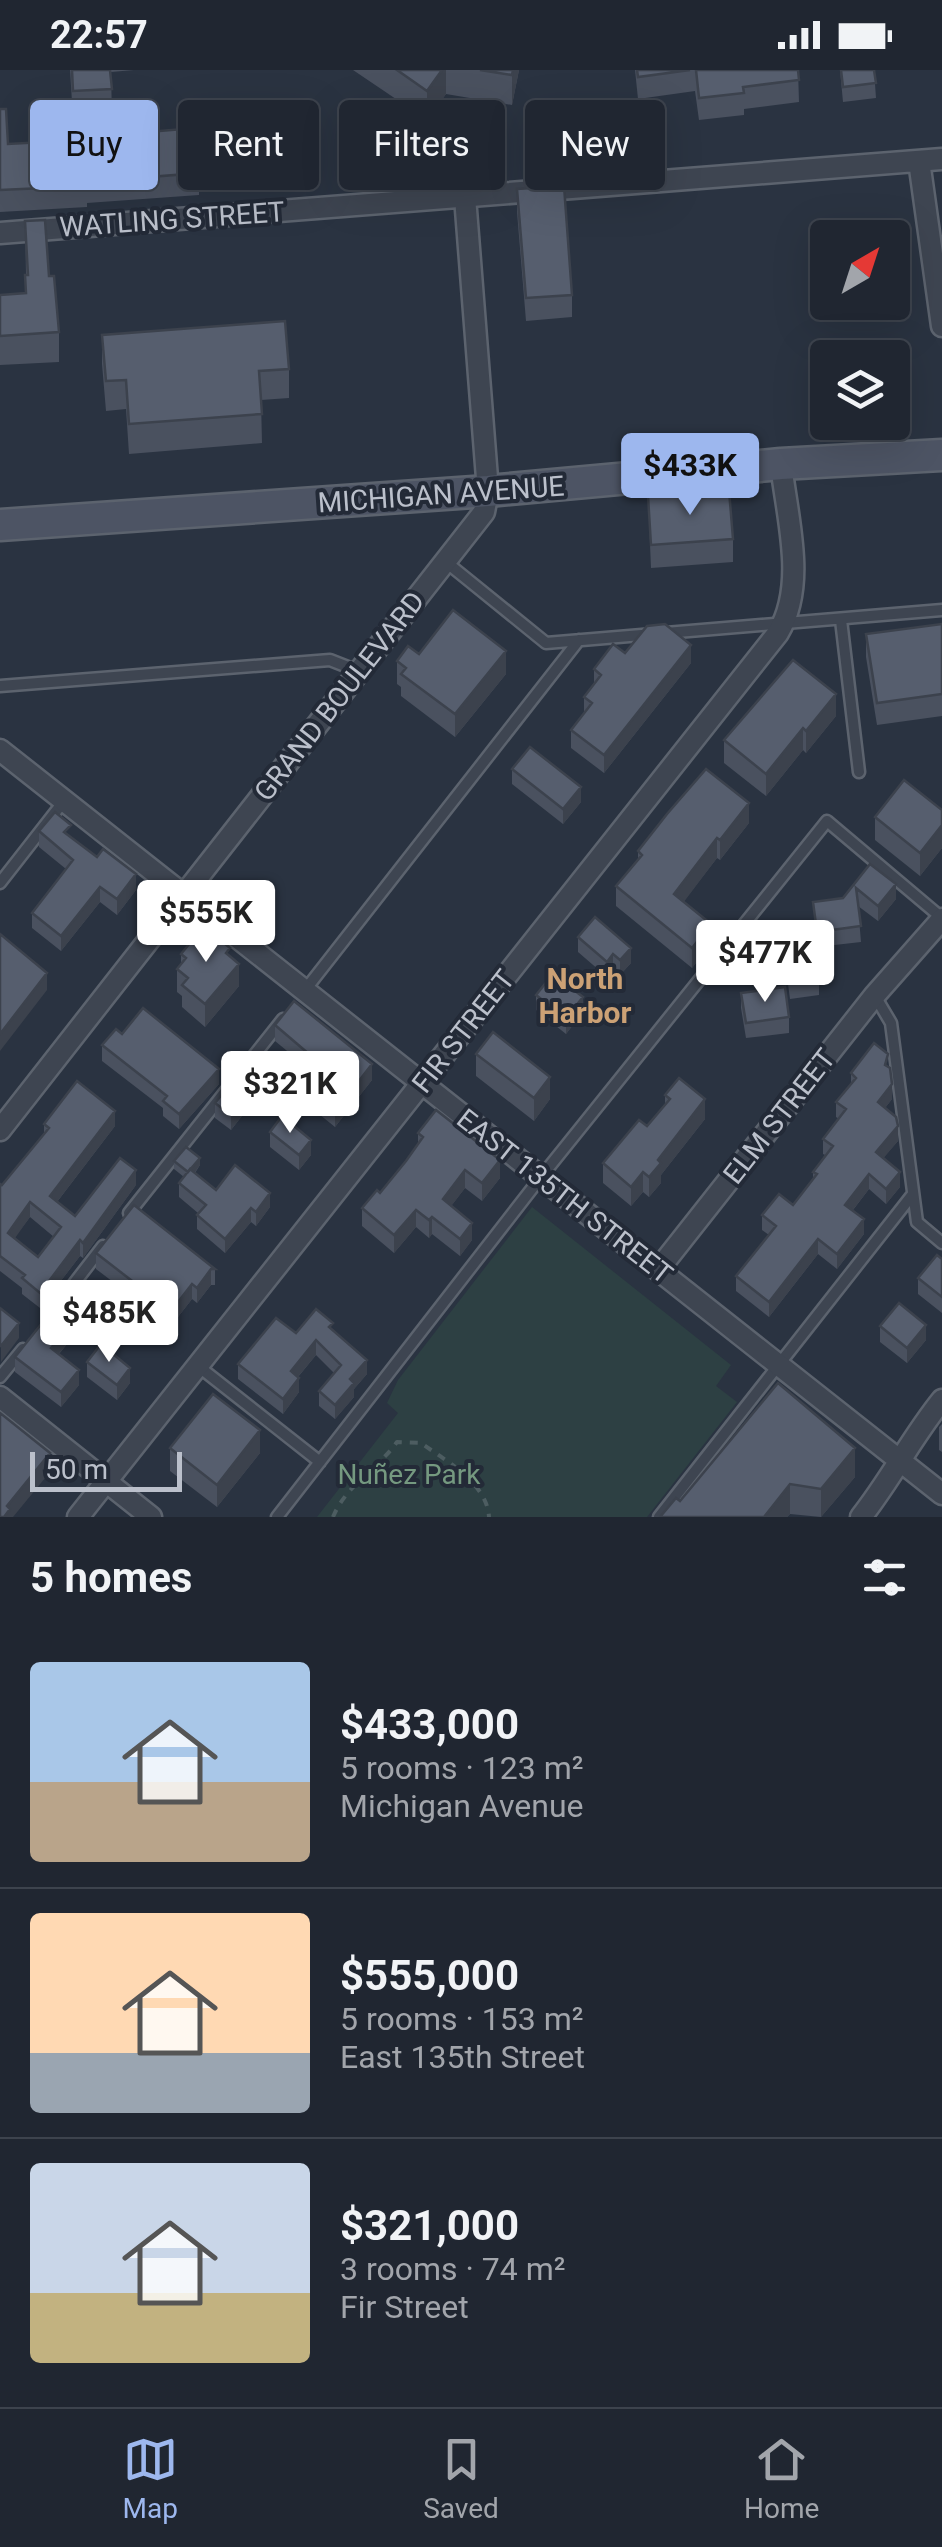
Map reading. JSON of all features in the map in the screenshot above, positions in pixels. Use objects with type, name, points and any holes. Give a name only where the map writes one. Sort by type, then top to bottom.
[{"type":"main road","name":"MICHIGAN AVENUE","points":[[0,525],[488,492],[781,464],[942,455]]},
{"type":"street","name":"WATLING STREET","points":[[0,233],[942,159]]},
{"type":"street","points":[[919,161],[942,326]]},
{"type":"street","points":[[465,196],[488,492]]},
{"type":"street","name":"FIR STREET","points":[[78,1517],[785,622],[794,577],[781,464]]},
{"type":"street","name":"GRAND BOULEVARD","points":[[0,1130],[484,512],[488,492]]},
{"type":"street","name":"EAST 135TH STREET","points":[[0,750],[942,1494]]},
{"type":"street","name":"ELM STREET","points":[[658,1270],[875,995],[942,918]]},
{"type":"street","points":[[0,1397],[151,1517]]},
{"type":"street","points":[[861,1517],[888,1484],[917,1432],[942,1400]]},
{"type":"lane","points":[[445,561],[546,643],[942,610]]},
{"type":"lane","points":[[840,620],[859,772]]},
{"type":"lane","points":[[122,1222],[579,640]]},
{"type":"lane","points":[[0,686],[330,660],[359,671]]},
{"type":"lane","points":[[0,883],[64,801]]},
{"type":"lane","points":[[278,1517],[541,1177],[826,821],[942,918]]},
{"type":"lane","points":[[875,995],[891,1023],[917,1222],[942,1243]]},
{"type":"lane","points":[[659,1517],[913,1194]]},
{"type":"lane","points":[[37,1330],[110,1237]]},
{"type":"lane","points":[[0,1377],[24,1346]]},
{"type":"lane","points":[[198,1366],[320,1462]]},
{"type":"path","points":[[333,1517],[356,1482],[397,1442],[409,1441],[420,1443],[479,1490],[489,1517]]},
{"type":"green space","name":"Nuñez Park","points":[[532,1207],[731,1365],[716,1386],[737,1402],[647,1517],[317,1517],[398,1413],[387,1403],[398,1380]]},
{"type":"building","points":[[72,70],[110,70],[112,89],[73,91]]},
{"type":"building","points":[[397,70],[442,70],[427,91]]},
{"type":"building","points":[[480,70],[513,70],[512,75]]},
{"type":"building","points":[[637,70],[690,70],[638,77]]},
{"type":"building","points":[[696,70],[798,70],[799,80],[743,87],[744,93],[699,98]]},
{"type":"building","points":[[841,70],[874,70],[876,83],[843,87]]},
{"type":"building","points":[[0,109],[6,109],[8,144],[30,143],[30,189],[0,190]]},
{"type":"building","points":[[178,129],[178,175],[158,176],[158,131]]},
{"type":"building","points":[[517,189],[564,190],[572,295],[526,298]]},
{"type":"building","points":[[45,220],[59,332],[0,336],[0,295],[26,293],[25,221]]},
{"type":"building","points":[[285,321],[289,369],[259,371],[262,414],[129,424],[126,380],[106,381],[102,335]]},
{"type":"building","points":[[729,490],[733,539],[651,545],[648,496]]},
{"type":"building","points":[[453,610],[506,651],[455,714],[401,674],[406,668],[397,661],[408,646],[419,654]]},
{"type":"building","points":[[665,624],[691,645],[604,755],[571,730],[592,703],[584,697],[601,675],[594,669],[613,644],[625,653],[647,626]]},
{"type":"building","points":[[942,624],[942,694],[877,703],[866,634]]},
{"type":"building","points":[[793,660],[836,694],[766,774],[724,740]]},
{"type":"building","points":[[530,747],[581,787],[563,809],[512,769]]},
{"type":"building","points":[[706,769],[749,803],[674,894],[711,924],[692,948],[616,886],[642,855],[638,851]]},
{"type":"building","points":[[904,780],[942,810],[942,825],[920,853],[875,817]]},
{"type":"building","points":[[55,812],[71,825],[64,832],[97,857],[103,849],[136,874],[117,899],[100,887],[61,936],[32,913],[73,860],[39,831]]},
{"type":"building","points":[[870,864],[896,884],[878,906],[856,888],[861,926],[817,932],[813,902],[843,898]]},
{"type":"building","points":[[595,917],[631,948],[620,960],[613,954],[607,962],[578,937]]},
{"type":"building","points":[[204,926],[230,948],[226,953],[239,964],[205,1004],[182,985],[188,978],[177,969],[186,958],[181,954]]},
{"type":"building","points":[[0,934],[47,973],[0,1034]]},
{"type":"building","points":[[813,935],[819,980],[790,983],[784,939]]},
{"type":"building","points":[[553,974],[583,997],[566,1018],[536,995]]},
{"type":"building","points":[[785,987],[789,1017],[746,1023],[741,993]]},
{"type":"building","points":[[294,1001],[372,1064],[335,1112],[299,1083],[316,1060],[275,1025]]},
{"type":"building","points":[[143,1008],[219,1069],[179,1114],[163,1101],[167,1096],[102,1045],[116,1029],[122,1034]]},
{"type":"building","points":[[493,1032],[550,1077],[534,1098],[476,1054]]},
{"type":"building","points":[[874,1043],[888,1054],[885,1065],[890,1068],[892,1084],[878,1102],[896,1117],[898,1126],[876,1152],[900,1172],[886,1189],[869,1174],[845,1205],[864,1219],[837,1254],[818,1239],[769,1302],[736,1276],[776,1226],[762,1215],[779,1194],[793,1205],[817,1174],[813,1172],[833,1146],[823,1139],[846,1109],[836,1102],[856,1078],[851,1073]]},
{"type":"building","points":[[679,1078],[705,1099],[658,1160],[661,1163],[649,1177],[643,1172],[631,1187],[603,1163],[639,1120],[647,1126],[670,1099],[665,1095]]},
{"type":"building","points":[[234,1080],[249,1092],[231,1115],[215,1103]]},
{"type":"building","points":[[77,1081],[115,1111],[50,1196],[75,1216],[120,1158],[136,1170],[83,1243],[80,1240],[40,1293],[22,1278],[25,1275],[0,1256],[0,1184],[49,1128],[44,1124]],"holes":[[[30,1202],[61,1227],[38,1257],[8,1233]]]},
{"type":"building","points":[[436,1110],[500,1160],[482,1183],[465,1170],[443,1199],[472,1223],[460,1239],[416,1210],[394,1235],[362,1208],[406,1161],[423,1137],[418,1133]]},
{"type":"building","points":[[282,1116],[311,1140],[299,1155],[270,1132]]},
{"type":"building","points":[[186,1147],[200,1158],[188,1172],[174,1161]]},
{"type":"building","points":[[235,1165],[270,1193],[256,1212],[251,1208],[225,1239],[197,1215],[206,1205],[179,1183],[190,1169],[216,1190]]},
{"type":"building","points":[[134,1205],[215,1269],[197,1288],[192,1284],[171,1311],[96,1253]]},
{"type":"building","points":[[937,1255],[942,1259],[942,1297],[918,1278]]},
{"type":"building","points":[[899,1303],[926,1325],[907,1348],[880,1326]]},
{"type":"building","points":[[0,1308],[19,1323],[1,1346],[0,1345]]},
{"type":"building","points":[[54,1308],[72,1323],[51,1348],[79,1370],[61,1392],[15,1357]]},
{"type":"building","points":[[316,1309],[333,1323],[329,1327],[367,1360],[335,1405],[319,1391],[341,1365],[316,1340],[291,1371],[299,1378],[283,1399],[238,1364],[276,1318],[296,1333]]},
{"type":"building","points":[[101,1344],[130,1368],[117,1385],[87,1362]]},
{"type":"building","points":[[778,1383],[855,1448],[821,1489],[790,1484],[764,1517],[660,1517],[676,1498],[680,1501]]},
{"type":"building","points":[[213,1394],[260,1430],[217,1485],[170,1448]]},
{"type":"building","points":[[0,1413],[50,1453],[7,1506],[10,1509],[4,1517],[0,1517]]},
{"type":"district","name":"North Harbor","points":[[585,996]]}]
